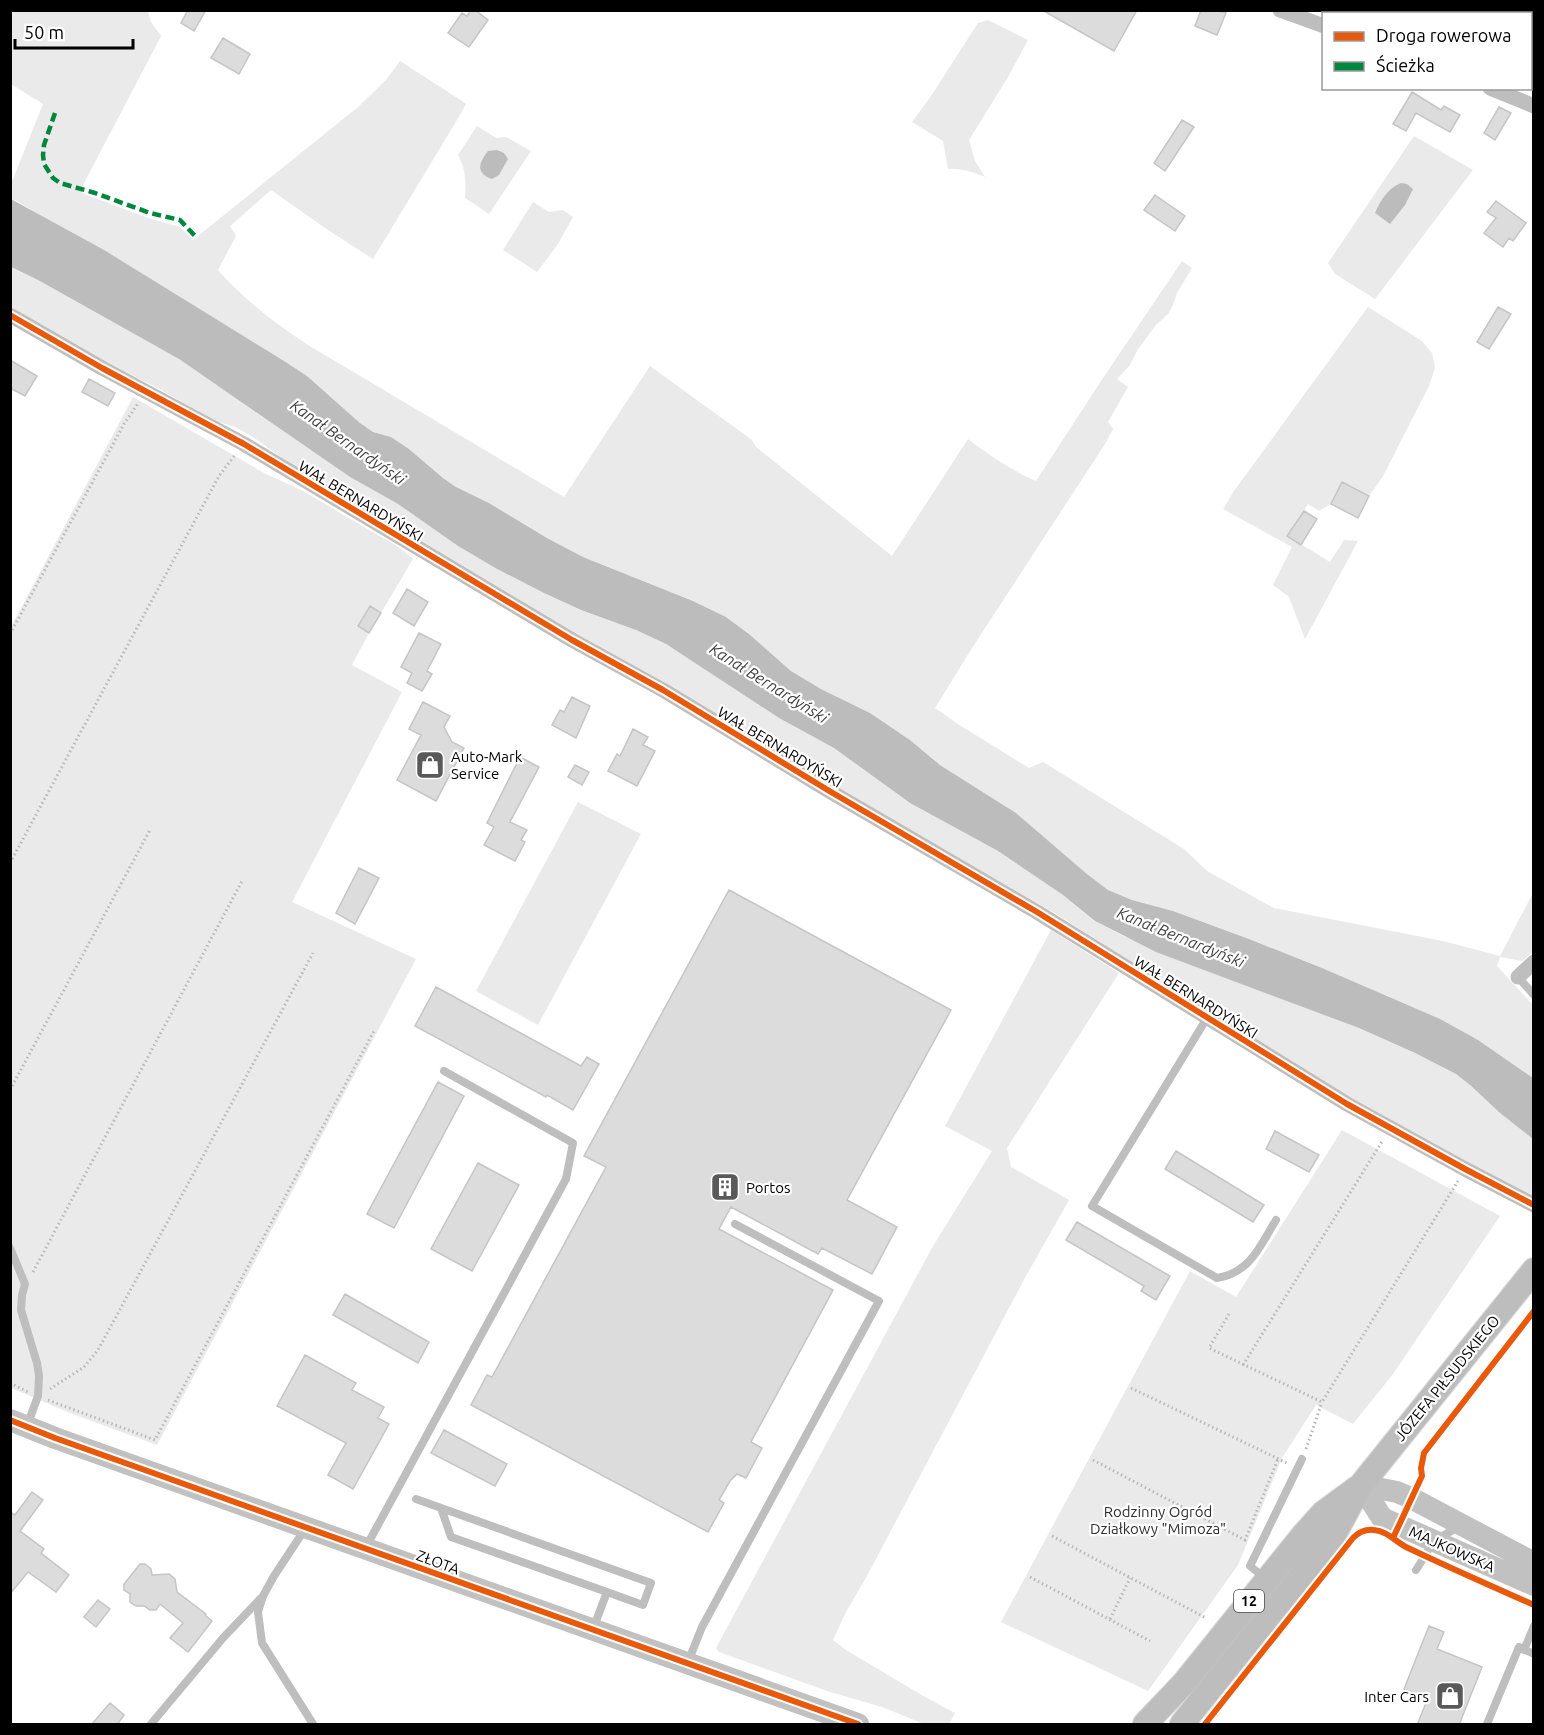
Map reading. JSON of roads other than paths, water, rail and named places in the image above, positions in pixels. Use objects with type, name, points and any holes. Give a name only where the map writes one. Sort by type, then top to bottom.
[{"type":"main road","name":"JÓZEFA PIŁSUDSKIEGO","points":[[1182,1725],[1334,1535],[1361,1485],[1533,1270]]},
{"type":"main road","name":"JÓZEFA PIŁSUDSKIEGO","points":[[1145,1725],[1184,1683],[1323,1513],[1361,1485]]},
{"type":"street","points":[[1280,10],[1322,26]]},
{"type":"street","points":[[1495,90],[1533,106]]},
{"type":"street","name":"WAŁ BERNARDYŃSKI","points":[[10,315],[244,444],[572,640],[643,678],[831,792],[1037,912],[1390,1129],[1533,1205]]},
{"type":"street","points":[[1518,976],[1533,962]]},
{"type":"street","name":"ZŁOTA","points":[[18,1424],[858,1725]]},
{"type":"street","name":"MAJKOWSKA","points":[[1361,1485],[1397,1492],[1533,1563]]},
{"type":"street","name":"MAJKOWSKA","points":[[1361,1485],[1382,1518],[1533,1585]]},
{"type":"lane","points":[[1518,976],[1533,995]]},
{"type":"lane","points":[[1207,1018],[1092,1206],[1218,1278],[1244,1268],[1276,1220]]},
{"type":"lane","points":[[365,1549],[566,1179],[573,1143],[444,1071]]},
{"type":"lane","points":[[687,1664],[702,1627],[879,1301],[735,1224]]},
{"type":"lane","points":[[10,1248],[26,1284],[22,1294],[21,1310],[39,1376],[38,1396],[18,1424]]},
{"type":"lane","points":[[1267,1579],[1250,1566],[1302,1459]]},
{"type":"lane","points":[[416,1499],[651,1583],[643,1605],[451,1537],[441,1508]]},
{"type":"lane","points":[[1416,1570],[1434,1541],[1462,1524]]},
{"type":"lane","points":[[306,1528],[274,1576],[263,1596],[258,1612],[262,1643],[314,1725]]},
{"type":"lane","points":[[593,1630],[607,1592]]},
{"type":"lane","points":[[152,1725],[223,1638],[263,1596]]},
{"type":"lane","points":[[1524,1650],[1533,1626]]},
{"type":"lane","points":[[1487,1725],[1519,1647],[1533,1654]]},
{"type":"water","points":[[497,150],[504,153],[508,159],[499,175],[492,179],[483,174],[480,167],[488,151]]},
{"type":"water","points":[[1401,183],[1413,189],[1405,205],[1390,224],[1375,213],[1385,195]]},
{"type":"water","name":"Kanał Bernardyński","points":[[11,199],[104,250],[284,361],[307,376],[360,423],[373,432],[391,437],[409,449],[456,487],[489,503],[583,557],[693,601],[726,617],[791,671],[821,689],[870,713],[910,740],[940,765],[1016,813],[1108,890],[1132,900],[1173,911],[1322,968],[1440,1019],[1478,1040],[1533,1078],[1533,1139],[1456,1074],[1415,1053],[1359,1028],[1156,952],[1095,921],[1063,895],[998,851],[910,803],[834,748],[779,718],[666,644],[544,593],[458,546],[398,504],[350,477],[179,359],[11,267]]},
{"type":"place","name":"Auto-Mark Service","points":[[430,765]]},
{"type":"place","name":"Portos","points":[[725,1187]]},
{"type":"place","name":"Inter Cars","points":[[1450,1696]]},
{"type":"park label","name":"Rodzinny Ogród Działkowy \"Mimoza\"","points":[[1158,1520]]}]
